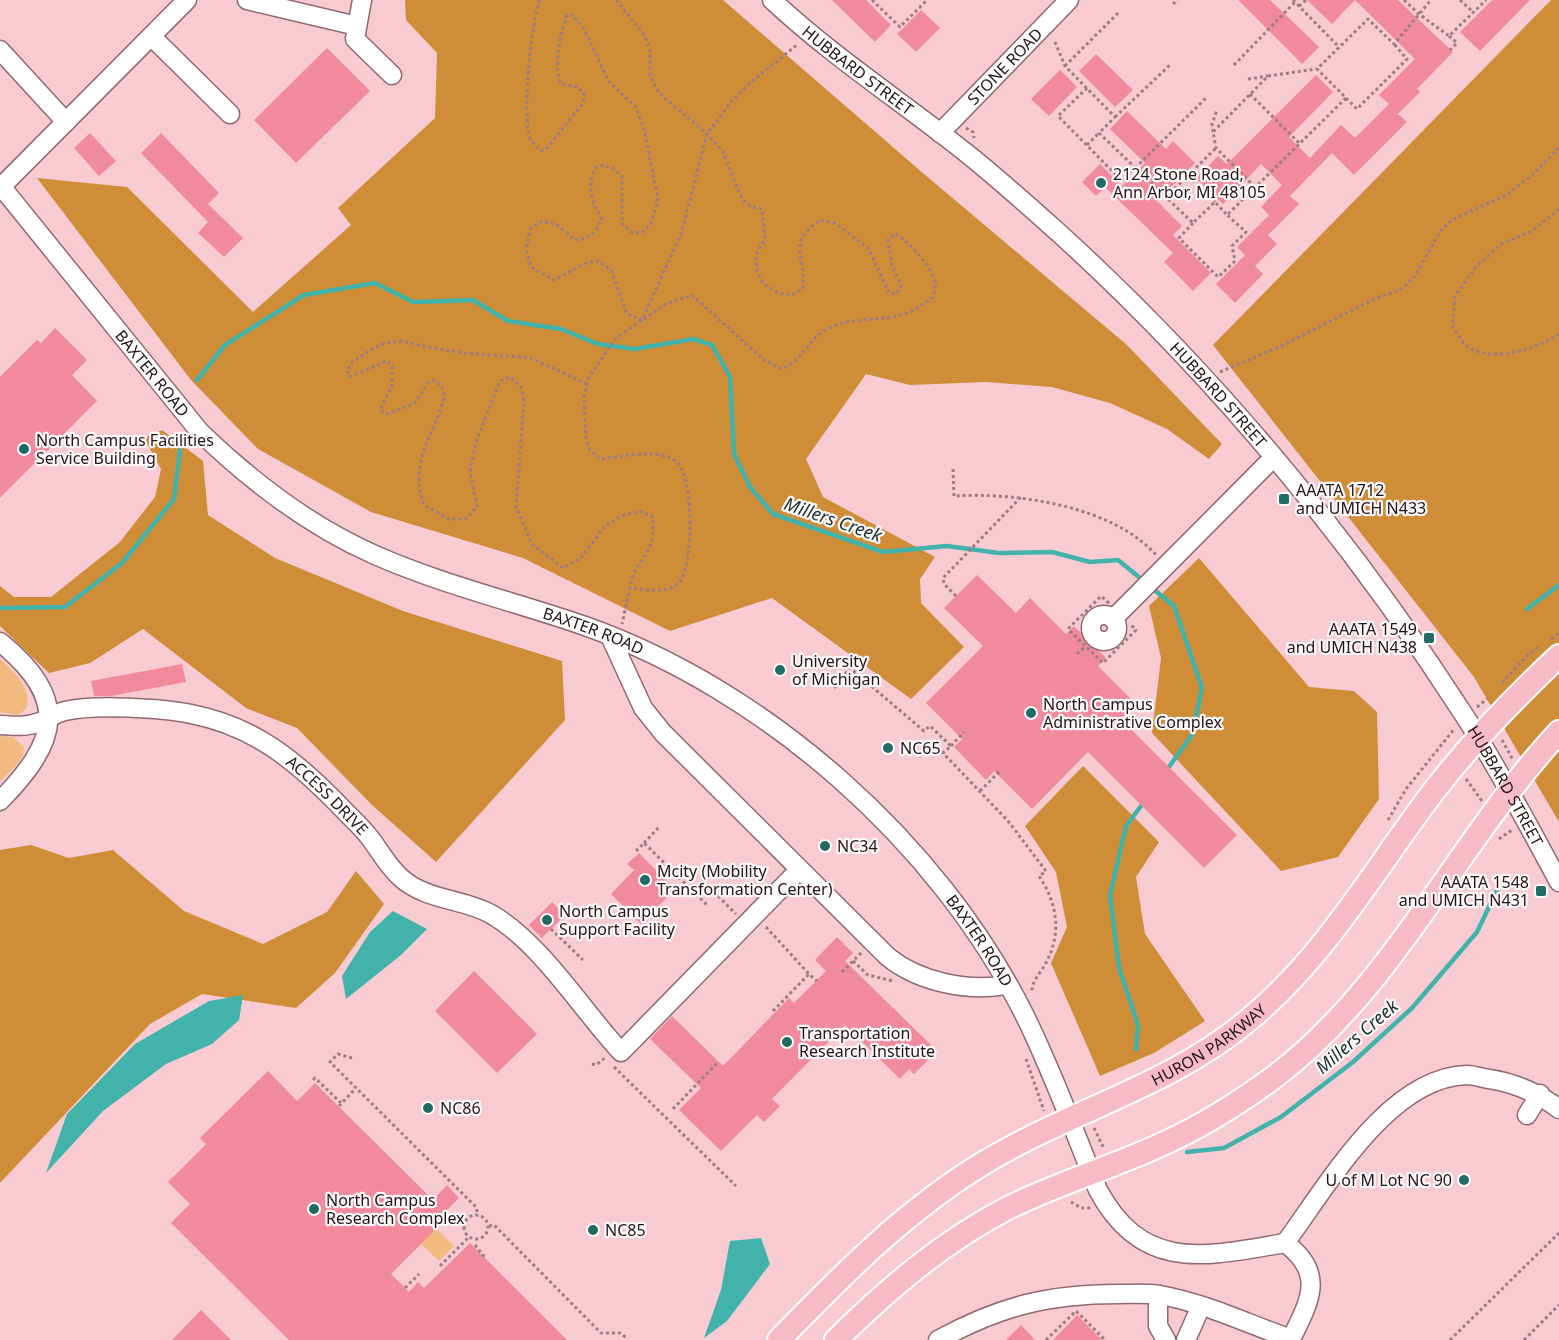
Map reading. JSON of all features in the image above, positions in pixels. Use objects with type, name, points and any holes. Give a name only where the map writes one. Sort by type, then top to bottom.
[{"type":"main road","name":"HURON PARKWAY","points":[[779,1340],[884,1238],[926,1201],[988,1160],[1187,1064],[1234,1032],[1276,996],[1315,955],[1433,793],[1478,738],[1559,656]]},
{"type":"main road","points":[[836,1340],[902,1278],[953,1240],[1007,1209],[1169,1141],[1199,1126],[1252,1093],[1309,1048],[1373,979],[1509,793],[1559,732]]},
{"type":"street","points":[[1,186],[187,0]]},
{"type":"street","points":[[247,0],[357,26]]},
{"type":"street","points":[[362,0],[355,39],[392,75]]},
{"type":"street","name":"HUBBARD STREET","points":[[772,0],[849,66],[940,133],[1028,206],[1109,280],[1191,364],[1274,457],[1326,522],[1411,637],[1478,738],[1559,882]]},
{"type":"street","name":"STONE ROAD","points":[[940,133],[1069,0]]},
{"type":"street","points":[[152,37],[230,114]]},
{"type":"street","points":[[0,50],[66,122]]},
{"type":"street","name":"BAXTER ROAD","points":[[1,186],[200,432],[236,465],[278,498],[321,526],[378,557],[614,638],[726,696],[775,727],[830,771],[891,829],[939,883],[1007,985],[1032,1031],[1103,1199],[1118,1217],[1148,1243],[1169,1252],[1203,1256],[1285,1243]]},
{"type":"street","points":[[1113,619],[1274,457]]},
{"type":"street","points":[[614,638],[643,708],[656,725],[888,957],[906,970],[935,980],[980,988],[1007,985]]},
{"type":"street","points":[[0,642],[22,660],[41,685],[43,721],[43,747],[28,773],[0,801]]},
{"type":"street","points":[[0,652],[35,691],[43,721],[28,760],[0,790]]},
{"type":"street","name":"ACCESS DRIVE","points":[[0,725],[25,726],[66,711],[79,710],[136,709],[189,713],[214,719],[276,748],[297,764],[370,837],[384,860],[401,878],[419,891],[465,903],[492,915],[509,927],[563,981],[594,1023],[621,1052],[799,870]]},
{"type":"street","points":[[938,1340],[965,1325],[1020,1304],[1074,1294],[1158,1295],[1201,1306],[1292,1339],[1310,1299],[1311,1285],[1310,1273],[1300,1254],[1285,1243],[1347,1158],[1381,1119],[1405,1097],[1433,1082],[1467,1075],[1504,1081],[1540,1094],[1559,1109]]},
{"type":"street","points":[[1527,1115],[1540,1094]]},
{"type":"street","points":[[1158,1295],[1158,1326],[1166,1340]]},
{"type":"street","points":[[1186,1340],[1201,1306]]},
{"type":"path","points":[[540,0],[532,39],[526,108],[531,141],[541,151],[548,147],[583,104],[584,93],[577,87],[561,84],[557,73],[564,23],[567,15],[573,15],[584,29],[609,82],[636,107],[644,129],[658,199],[651,223],[642,233],[631,232],[622,223],[622,177],[614,169],[603,165],[595,168],[589,182],[593,206],[602,219],[597,230],[589,238],[575,240],[557,225],[542,221],[531,228],[526,248],[531,267],[554,280],[586,263],[598,261],[611,270],[627,314],[642,320]]},
{"type":"path","points":[[616,0],[643,33],[650,48],[651,75],[659,93],[723,152],[742,199],[751,207],[762,209],[765,239],[756,255],[757,272],[764,284],[778,292],[792,296],[802,290],[805,276],[798,257],[801,242],[807,229],[821,220],[835,223],[868,248],[889,293],[896,294],[901,286],[892,266],[888,240],[895,234],[904,238],[931,269],[936,285],[933,297],[908,314],[888,320],[847,321],[820,332],[796,363],[782,369],[764,360],[692,295],[666,304],[612,343],[587,384],[584,397],[585,429],[590,450],[600,459],[662,454],[677,463],[684,475],[690,511],[686,570],[679,583],[665,591],[630,588]]},
{"type":"path","points":[[872,0],[900,27],[927,0]]},
{"type":"path","points":[[1173,4],[1178,0]]},
{"type":"path","points":[[1299,6],[1306,0]]},
{"type":"path","points":[[1404,0],[1457,43],[1450,50]]},
{"type":"path","points":[[1394,44],[1431,0]]},
{"type":"path","points":[[1460,0],[1473,12]]},
{"type":"path","points":[[1449,36],[1486,0]]},
{"type":"path","points":[[1234,65],[1294,1],[1339,47]]},
{"type":"path","points":[[1065,66],[1119,12]]},
{"type":"path","points":[[1248,79],[1317,69],[1368,19],[1407,59],[1357,109],[1317,69]]},
{"type":"path","points":[[642,320],[681,234],[697,181],[707,135],[732,101],[750,83],[810,34]]},
{"type":"path","points":[[1055,42],[1065,66],[1115,117]]},
{"type":"path","points":[[1087,145],[1171,64]]},
{"type":"path","points":[[1213,132],[1268,76]]},
{"type":"path","points":[[1087,88],[1058,116],[1122,182],[1206,98]]},
{"type":"path","points":[[1250,94],[1300,144]]},
{"type":"path","points":[[1227,214],[1346,98]]},
{"type":"path","points":[[1217,110],[1212,124],[1216,148],[1255,187]]},
{"type":"path","points":[[1099,133],[1193,223]]},
{"type":"path","points":[[1166,197],[1216,148]]},
{"type":"path","points":[[1216,374],[1281,346],[1372,300],[1402,289],[1415,276],[1441,230],[1452,220],[1506,195],[1529,178],[1559,148]]},
{"type":"path","points":[[1188,176],[1215,202],[1227,214],[1246,232],[1232,246],[1234,261],[1218,277],[1179,238],[1215,202]]},
{"type":"path","points":[[1559,209],[1532,231],[1501,244],[1476,267],[1455,296],[1452,325],[1466,345],[1487,355],[1509,353],[1549,340],[1559,334]]},
{"type":"path","points":[[587,384],[531,358],[464,353],[427,347],[404,340],[385,343],[371,350],[352,362],[347,370],[350,377],[376,363],[386,361],[392,365],[392,386],[380,410],[387,414],[416,403],[428,382],[433,380],[441,385],[445,395],[418,464],[417,486],[424,505],[449,519],[466,519],[477,506],[470,472],[476,442],[500,381],[510,376],[520,387],[524,401],[516,507],[532,544],[563,568],[581,558],[605,526],[621,516],[640,511],[653,517],[650,547],[632,572],[630,588],[614,638]]},
{"type":"path","points":[[953,469],[954,496],[1021,496],[1068,506],[1104,520],[1150,548],[1159,558]]},
{"type":"path","points":[[956,596],[944,584],[943,578],[1021,496]]},
{"type":"path","points":[[1077,654],[1086,646]]},
{"type":"path","points":[[1507,677],[1528,655]]},
{"type":"path","points":[[834,688],[850,668],[924,731],[930,726],[951,746]]},
{"type":"path","points":[[1384,827],[1406,789],[1453,730]]},
{"type":"path","points":[[964,732],[943,753],[1008,821],[1046,871],[1039,876],[1052,900],[1058,927],[1051,953],[1031,986],[1035,999]]},
{"type":"path","points":[[1501,739],[1514,762]]},
{"type":"path","points":[[980,791],[1001,770]]},
{"type":"path","points":[[1462,773],[1482,801]]},
{"type":"path","points":[[636,851],[659,827]]},
{"type":"path","points":[[1495,844],[1511,831]]},
{"type":"path","points":[[644,843],[708,906]]},
{"type":"path","points":[[761,921],[817,981]]},
{"type":"path","points":[[551,929],[583,960]]},
{"type":"path","points":[[842,972],[862,952],[854,945]]},
{"type":"path","points":[[773,1011],[809,974]]},
{"type":"path","points":[[352,1058],[338,1054],[330,1062],[477,1208],[477,1214]]},
{"type":"path","points":[[592,1064],[596,1065],[603,1057],[736,1186]]},
{"type":"path","points":[[673,1109],[718,1062]]},
{"type":"path","points":[[313,1080],[315,1078],[340,1105],[356,1088]]},
{"type":"path","points":[[1093,1125],[1106,1154]]},
{"type":"path","points":[[477,1214],[486,1220],[489,1226]]},
{"type":"path","points":[[477,1214],[464,1223],[466,1233],[474,1239],[484,1235],[489,1226]]},
{"type":"path","points":[[489,1226],[494,1225],[601,1333],[623,1334],[628,1339],[625,1340]]},
{"type":"path","points":[[1450,1340],[1559,1233]]},
{"type":"path","points":[[440,1266],[470,1237]]},
{"type":"path","points":[[474,1239],[474,1246],[486,1259]]},
{"type":"path","points":[[405,1288],[419,1274]]},
{"type":"path","points":[[1524,1340],[1559,1305]]},
{"type":"path","points":[[1046,1340],[1076,1311],[1105,1340]]},
{"type":"shaded area","points":[[405,0],[723,0],[1127,345],[1222,444],[1209,459],[1167,429],[1110,403],[1052,387],[986,382],[910,385],[866,374],[806,459],[823,497],[935,557],[920,579],[921,603],[964,647],[911,699],[772,598],[670,631],[523,558],[371,512],[258,449],[191,380],[37,178],[127,187],[253,312],[351,225],[338,208],[435,118],[437,53],[406,20]]},
{"type":"shaded area","points":[[1551,0],[1559,0],[1559,822],[1474,677],[1213,345]]},
{"type":"shaded area","points":[[162,430],[203,461],[208,515],[275,558],[403,611],[562,661],[565,720],[436,862],[372,805],[297,728],[246,708],[143,629],[90,663],[49,673],[0,626],[0,586],[14,597],[51,597],[120,542],[155,497],[161,469],[144,438]]},
{"type":"shaded area","points":[[1199,558],[1309,687],[1354,691],[1377,712],[1379,799],[1338,857],[1281,871],[1152,733],[1161,658],[1149,606]]},
{"type":"shaded area","points":[[0,659],[25,687],[26,709],[18,715],[0,712]]},
{"type":"shaded area","points":[[0,736],[13,737],[24,747],[19,762],[0,781]]},
{"type":"shaded area","points":[[1083,766],[1159,842],[1136,877],[1145,934],[1205,1021],[1154,1053],[1100,1076],[1051,963],[1067,927],[1056,872],[1025,826]]},
{"type":"shaded area","points":[[31,845],[69,858],[113,850],[184,911],[263,944],[327,912],[356,871],[384,904],[335,973],[296,1008],[202,994],[150,1024],[0,1183],[0,850]]},
{"type":"shaded area","points":[[436,1228],[454,1246],[439,1261],[421,1244]]},
{"type":"water","points":[[393,911],[427,929],[401,955],[346,999],[342,976],[370,932]]},
{"type":"water","points":[[243,995],[239,1020],[212,1044],[166,1064],[103,1111],[46,1173],[67,1114],[135,1044],[209,1001]]},
{"type":"water","points":[[761,1238],[770,1264],[727,1321],[704,1338],[721,1290],[730,1241]]},
{"type":"building","points":[[832,0],[866,0],[891,25],[875,42]]},
{"type":"building","points":[[1238,0],[1270,0],[1319,47],[1302,64]]},
{"type":"building","points":[[1307,0],[1355,0],[1332,24]]},
{"type":"building","points":[[1355,0],[1398,0],[1453,52],[1417,89],[1420,92],[1398,114],[1407,122],[1354,175],[1332,153],[1290,196],[1299,204],[1268,235],[1277,244],[1255,266],[1263,274],[1235,303],[1216,284],[1245,255],[1237,247],[1269,215],[1261,207],[1282,185],[1261,164],[1223,204],[1196,178],[1218,156],[1227,164],[1316,75],[1333,92],[1289,137],[1310,158],[1341,125],[1355,138],[1389,104],[1379,95],[1415,59]]},
{"type":"building","points":[[1492,0],[1530,0],[1480,51],[1460,32]]},
{"type":"building","points":[[921,10],[940,28],[916,52],[897,34]]},
{"type":"building","points":[[327,48],[370,91],[296,163],[254,120]]},
{"type":"building","points":[[1096,54],[1133,90],[1115,107],[1079,71]]},
{"type":"building","points":[[1060,70],[1077,87],[1049,116],[1031,99]]},
{"type":"building","points":[[1127,111],[1166,149],[1173,141],[1195,163],[1157,201],[1182,226],[1173,235],[1211,273],[1193,291],[1164,262],[1173,253],[1105,187],[1096,196],[1082,182],[1100,164],[1122,186],[1145,163],[1110,129]]},
{"type":"building","points":[[90,133],[116,161],[99,176],[74,148]]},
{"type":"building","points":[[161,133],[219,193],[208,204],[243,238],[224,257],[198,233],[208,222],[141,153]]},
{"type":"building","name":"North Campus Facilities Service Building","points":[[55,328],[87,360],[72,375],[97,401],[0,498],[0,377],[37,340],[41,343]]},
{"type":"building","name":"North Campus Administrative Complex","points":[[977,575],[1016,613],[1030,598],[1066,634],[1074,626],[1106,658],[1098,666],[1136,704],[1121,719],[1237,835],[1204,868],[1088,752],[1032,809],[994,771],[986,780],[954,747],[962,739],[926,703],[983,646],[944,608]]},
{"type":"building","points":[[182,664],[186,682],[111,696],[94,696],[91,681]]},
{"type":"building","name":"Mcity (Mobility Transformation Center)","points":[[639,853],[675,889],[641,924],[611,894],[634,870],[627,864]]},
{"type":"building","name":"North Campus Support Facility","points":[[552,902],[565,915],[542,938],[529,925]]},
{"type":"building","name":"Transportation Research Institute","points":[[837,937],[853,953],[845,961],[932,1046],[923,1055],[928,1060],[914,1074],[909,1069],[900,1079],[845,1025],[772,1099],[780,1106],[764,1122],[757,1115],[721,1151],[679,1110],[701,1088],[650,1039],[672,1016],[723,1066],[789,998],[794,1003],[826,971],[815,960]]},
{"type":"building","points":[[474,971],[537,1034],[497,1073],[435,1011]]},
{"type":"building","name":"North Campus Research Complex","points":[[268,1071],[297,1101],[315,1083],[433,1200],[447,1185],[459,1198],[445,1212],[449,1216],[391,1274],[409,1292],[418,1282],[424,1288],[470,1243],[567,1340],[289,1340],[171,1223],[190,1204],[168,1182],[206,1144],[200,1138]]},
{"type":"building","points":[[201,1310],[231,1340],[172,1340]]},
{"type":"building","points":[[1077,1315],[1102,1340],[1053,1340]]},
{"type":"building","points":[[1021,1325],[1035,1340],[1006,1340]]},
{"type":"waterway","name":"Millers Creek","points":[[197,380],[225,345],[304,295],[375,283],[413,302],[473,300],[508,321],[561,329],[598,344],[635,349],[693,339],[712,345],[730,377],[734,454],[750,487],[773,514],[883,552],[947,546],[999,553],[1052,552],[1090,562],[1118,560],[1145,582]]},
{"type":"waterway","name":"Millers Creek","points":[[0,608],[65,607],[122,563],[174,499],[180,450]]},
{"type":"waterway","name":"Millers Creek","points":[[1527,609],[1559,585]]},
{"type":"waterway","name":"Millers Creek","points":[[1152,588],[1174,606],[1202,688],[1192,735],[1166,771]]},
{"type":"waterway","name":"Millers Creek","points":[[1136,1049],[1138,1025],[1119,968],[1110,895],[1126,826],[1144,802]]},
{"type":"waterway","name":"Millers Creek","points":[[1187,1152],[1224,1148],[1281,1117],[1353,1062],[1412,1008],[1477,932],[1499,886]]},
{"type":"place","name":"2124 Stone Road, Ann Arbor, MI 48105","points":[[1101,183]]},
{"type":"place","name":"North Campus Facilities Service Building","points":[[24,449]]},
{"type":"place","name":"AAATA 1712 and UMICH N433","points":[[1284,499]]},
{"type":"place","name":"AAATA 1549 and UMICH N438","points":[[1429,638]]},
{"type":"place","name":"University of Michigan","points":[[780,670]]},
{"type":"place","name":"North Campus Administrative Complex","points":[[1031,713]]},
{"type":"place","name":"NC65","points":[[888,748]]},
{"type":"place","name":"NC34","points":[[825,846]]},
{"type":"place","name":"Mcity (Mobility Transformation Center)","points":[[645,880]]},
{"type":"place","name":"AAATA 1548 and UMICH N431","points":[[1541,891]]},
{"type":"place","name":"North Campus Support Facility","points":[[547,920]]},
{"type":"place","name":"Transportation Research Institute","points":[[787,1042]]},
{"type":"place","name":"NC86","points":[[428,1108]]},
{"type":"place","name":"U of M Lot NC 90","points":[[1464,1180]]},
{"type":"place","name":"North Campus Research Complex","points":[[314,1209]]},
{"type":"place","name":"NC85","points":[[593,1230]]}]
